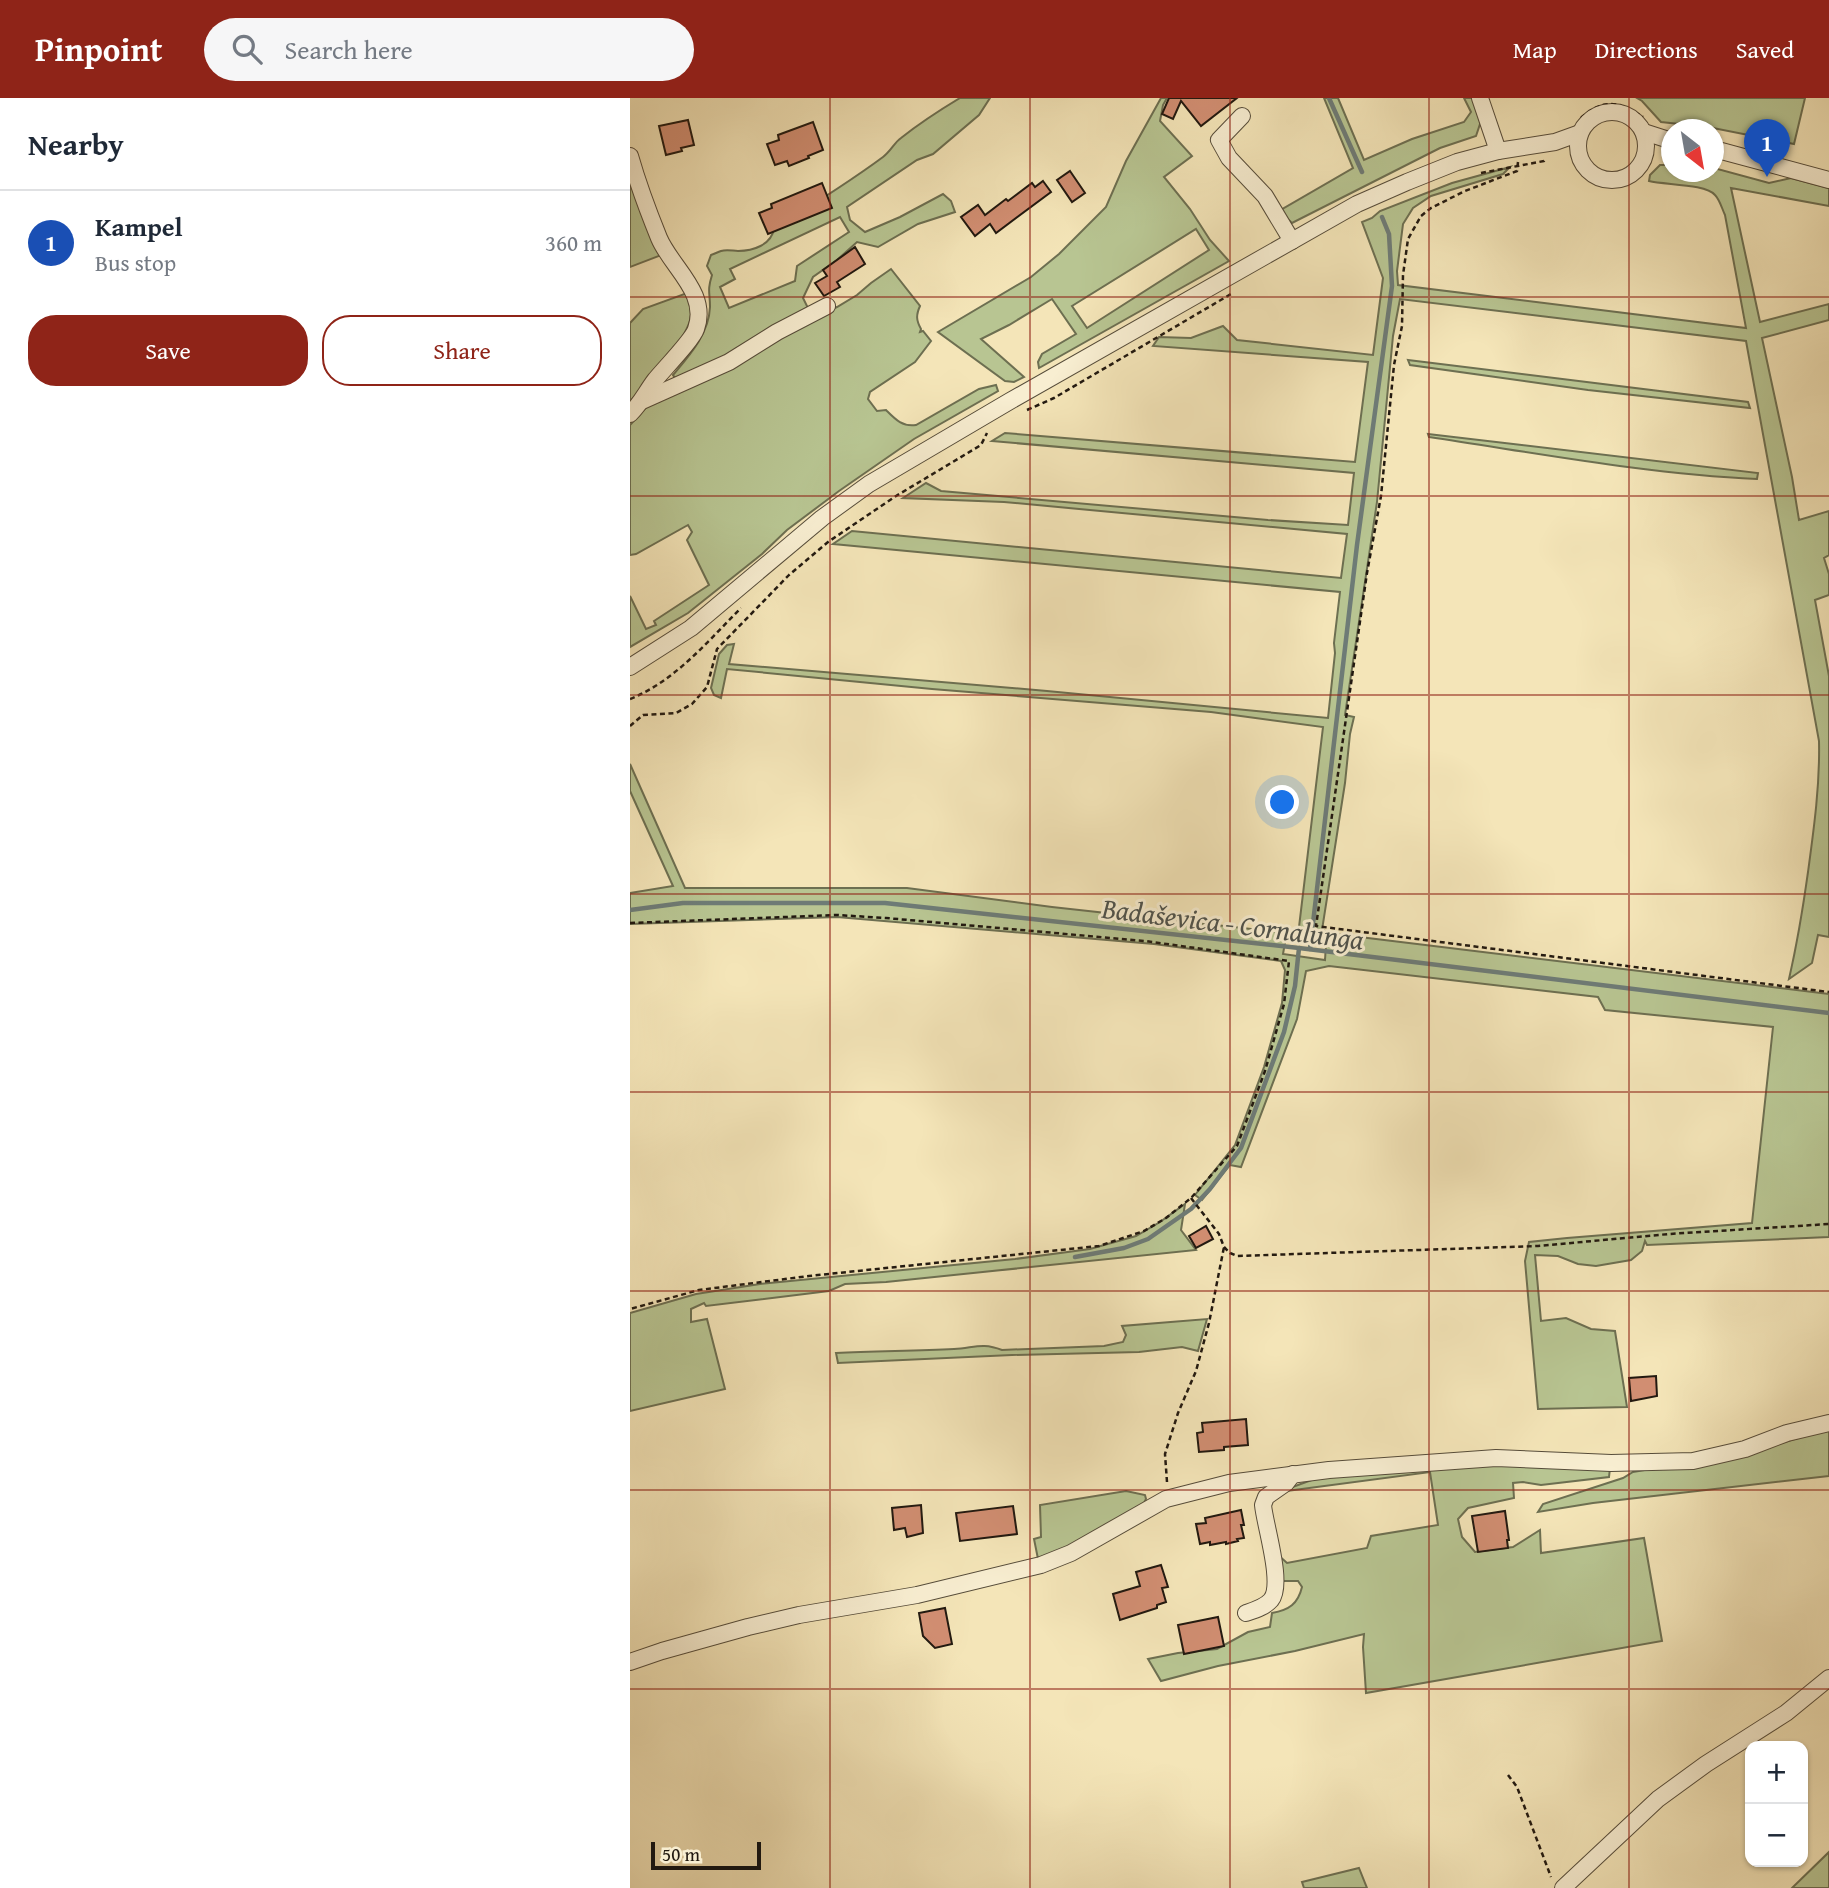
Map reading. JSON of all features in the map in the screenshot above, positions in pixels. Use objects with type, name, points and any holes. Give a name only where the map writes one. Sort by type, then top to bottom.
[{"type":"street","points":[[1480,98],[1498,151]]},
{"type":"street","points":[[630,666],[691,628],[822,518],[869,484],[1357,204],[1457,162],[1498,151],[1551,143],[1585,125],[1608,104],[1661,136]]},
{"type":"street","points":[[1242,116],[1219,140],[1229,158],[1265,196],[1292,241]]},
{"type":"street","points":[[1579,126],[1578,155],[1583,165],[1601,179],[1612,180],[1624,178],[1641,164],[1646,154],[1646,128]]},
{"type":"street","points":[[1551,143],[1578,155]]},
{"type":"street","points":[[1646,154],[1661,146]]},
{"type":"street","points":[[1724,152],[1829,180]]},
{"type":"street","points":[[630,156],[660,241],[691,287],[698,310],[696,331],[630,414]]},
{"type":"street","points":[[642,401],[729,362],[777,332],[827,306]]},
{"type":"street","points":[[630,1662],[748,1627],[799,1615],[917,1595],[1041,1565],[1071,1553],[1166,1499],[1229,1483],[1293,1474],[1496,1458],[1611,1463],[1693,1461],[1829,1423]]},
{"type":"street","points":[[1246,1613],[1271,1600],[1275,1592],[1276,1578],[1263,1505],[1266,1497],[1286,1483],[1293,1474]]},
{"type":"street","points":[[1563,1888],[1658,1799],[1706,1763],[1786,1713],[1829,1678]]},
{"type":"path","points":[[1579,126],[1593,107],[1608,104],[1643,117],[1646,128]]},
{"type":"path","points":[[1477,173],[1544,161],[1551,143]]},
{"type":"path","points":[[1519,148],[1517,171],[1465,191],[1432,208],[1422,216],[1408,239],[1403,275],[1402,326],[1394,365],[1381,496],[1367,573],[1316,926],[1829,992]]},
{"type":"path","points":[[1023,412],[1078,384],[1240,289]]},
{"type":"path","points":[[630,726],[643,715],[676,713],[692,704],[706,687],[717,649],[789,575],[828,542],[896,496],[981,445],[991,427],[979,434]]},
{"type":"path","points":[[630,699],[659,686],[741,608]]},
{"type":"path","points":[[630,923],[837,915],[1145,941],[1289,961],[1284,1004],[1265,1071],[1237,1146],[1191,1198],[1144,1231],[1099,1246],[699,1290],[630,1309]]},
{"type":"path","points":[[1191,1198],[1219,1234],[1224,1247],[1237,1256],[1538,1246],[1682,1233],[1829,1224]]},
{"type":"path","points":[[1166,1499],[1165,1454],[1178,1413],[1196,1371],[1224,1247]]},
{"type":"path","points":[[1508,1774],[1517,1787],[1550,1876],[1563,1888]]},
{"type":"green space","points":[[960,98],[990,98],[979,115],[933,154],[917,160],[847,207],[850,220],[865,232],[943,194],[951,201],[955,212],[918,224],[878,247],[857,242],[813,277],[803,298],[808,308],[710,367],[677,381],[673,375],[697,344],[709,317],[712,275],[707,266],[711,255],[723,250],[744,251],[761,246],[769,239],[774,229],[870,167],[886,155],[901,138]],"holes":[[[840,217],[849,232],[797,266],[795,281],[729,308],[720,287],[735,279],[730,269]]]},
{"type":"green space","points":[[1161,98],[1167,98],[1160,121],[1192,156],[1164,177],[1190,209],[1210,240],[1229,261],[1039,368],[1038,362],[1042,354],[1076,334],[1052,299],[981,339],[1024,377],[1014,382],[1005,381],[938,332],[1031,277],[1059,254],[1106,207],[1126,161]],"holes":[[[1196,229],[1209,250],[1087,328],[1072,306]]]},
{"type":"green space","points":[[1324,98],[1338,98],[1364,160],[1412,139],[1464,122],[1471,112],[1464,98],[1473,98],[1481,121],[1476,136],[1440,148],[1292,223],[1279,211],[1353,168]]},
{"type":"green space","points":[[1637,98],[1805,98],[1794,144],[1724,130],[1724,119],[1661,119],[1661,122]]},
{"type":"green space","points":[[1661,165],[1661,182],[1724,182],[1724,171],[1769,183],[1791,178],[1829,188],[1829,206],[1731,188],[1760,322],[1829,304],[1829,320],[1762,338],[1799,520],[1829,511],[1829,555],[1824,558],[1829,574],[1829,595],[1815,600],[1829,676],[1829,937],[1818,935],[1812,963],[1789,979],[1812,839],[1818,790],[1819,741],[1746,341],[1400,299],[1393,336],[1377,502],[1345,715],[1354,717],[1322,930],[1335,934],[1829,994],[1829,1237],[1647,1245],[1645,1241],[1642,1251],[1631,1260],[1596,1266],[1578,1264],[1558,1256],[1535,1255],[1541,1321],[1566,1318],[1591,1329],[1615,1331],[1627,1407],[1538,1409],[1525,1261],[1529,1242],[1752,1223],[1773,1027],[1605,1010],[1598,997],[1329,966],[1306,971],[1297,1019],[1241,1167],[1230,1165],[1202,1200],[1195,1195],[1235,1145],[1264,1067],[1282,1003],[1285,970],[1281,961],[1154,944],[837,917],[630,924],[630,893],[673,886],[630,791],[630,764],[685,888],[907,888],[1279,932],[1290,932],[1299,927],[1323,727],[1211,712],[727,669],[721,698],[714,695],[711,688],[719,654],[727,645],[734,644],[729,664],[1328,718],[1340,592],[833,544],[852,531],[1341,578],[1347,534],[1004,502],[903,498],[926,483],[941,491],[1348,525],[1354,473],[992,441],[1005,433],[1355,462],[1368,362],[1153,346],[1159,337],[1191,338],[1223,326],[1237,340],[1373,355],[1383,278],[1362,222],[1380,211],[1452,183],[1510,167],[1503,174],[1431,196],[1413,208],[1403,224],[1397,271],[1398,285],[1746,328],[1725,215],[1718,199],[1710,191],[1703,189],[1649,181],[1650,175]],"holes":[[[1286,937],[1326,944],[1325,960],[1283,954]]]},
{"type":"green space","points":[[630,173],[664,254],[630,267]]},
{"type":"green space","points":[[891,269],[920,306],[917,318],[920,332],[923,331],[931,341],[915,362],[870,392],[868,399],[877,411],[886,410],[903,424],[916,425],[979,389],[996,385],[998,391],[914,439],[839,491],[787,530],[762,554],[688,613],[630,647],[630,596],[646,629],[656,625],[654,621],[709,585],[687,540],[692,532],[688,525],[630,555],[630,425],[650,403],[837,307]]},
{"type":"green space","points":[[687,293],[691,315],[683,336],[630,402],[630,323],[643,309]]},
{"type":"green space","points":[[1408,360],[1748,402],[1750,408],[1588,390],[1410,365]]},
{"type":"green space","points":[[1428,434],[1758,473],[1757,479],[1633,468],[1429,437]]},
{"type":"green space","points":[[1185,1204],[1181,1230],[1196,1250],[845,1284],[829,1291],[706,1306],[704,1303],[691,1309],[691,1322],[707,1319],[725,1389],[630,1411],[630,1313],[696,1294],[760,1284],[1090,1249],[1136,1236]]},
{"type":"green space","points":[[1207,1319],[1198,1351],[1182,1347],[1139,1352],[838,1363],[836,1353],[983,1346],[1002,1350],[1104,1346],[1123,1342],[1126,1335],[1122,1326]]},
{"type":"green space","points":[[1829,1429],[1829,1476],[1593,1503],[1538,1512],[1543,1504],[1623,1478],[1633,1472],[1750,1452]]},
{"type":"green space","points":[[1490,1462],[1610,1468],[1609,1477],[1541,1485],[1513,1483],[1514,1498],[1468,1508],[1458,1519],[1462,1537],[1475,1552],[1513,1547],[1540,1530],[1541,1553],[1644,1538],[1662,1641],[1366,1693],[1364,1634],[1161,1681],[1148,1659],[1217,1649],[1248,1632],[1270,1627],[1272,1613],[1288,1608],[1295,1602],[1302,1587],[1298,1581],[1282,1581],[1277,1554],[1287,1563],[1367,1548],[1371,1536],[1438,1525],[1430,1472],[1279,1492],[1317,1478]]},
{"type":"green space","points":[[1126,1491],[1145,1495],[1144,1503],[1072,1546],[1038,1559],[1034,1539],[1041,1537],[1040,1505]]},
{"type":"green space","points":[[1829,1852],[1829,1888],[1792,1888]]},
{"type":"green space","points":[[1359,1868],[1367,1888],[1304,1888],[1302,1882]]},
{"type":"building","points":[[1169,98],[1237,98],[1201,126],[1181,101],[1173,119],[1162,114]]},
{"type":"building","points":[[688,120],[694,145],[666,155],[659,126]]},
{"type":"building","points":[[813,122],[823,150],[789,166],[787,161],[775,165],[767,144],[779,140],[778,135]]},
{"type":"building","points":[[1070,171],[1085,193],[1072,202],[1057,180]]},
{"type":"building","points":[[1043,181],[1051,192],[996,233],[990,224],[975,236],[961,217],[978,205],[985,215],[1032,183],[1035,187]]},
{"type":"building","points":[[822,183],[832,208],[768,234],[759,213],[772,208],[771,204]]},
{"type":"building","points":[[855,247],[865,264],[837,282],[840,287],[824,296],[815,283],[827,276],[823,270]]},
{"type":"building","points":[[1206,1226],[1213,1239],[1196,1248],[1189,1236]]},
{"type":"building","points":[[1656,1376],[1657,1396],[1631,1401],[1629,1378]]},
{"type":"building","points":[[1246,1419],[1248,1445],[1199,1452],[1197,1433],[1203,1432],[1202,1423]]},
{"type":"building","points":[[921,1505],[923,1533],[907,1537],[905,1528],[894,1530],[892,1508]]},
{"type":"building","points":[[1013,1506],[1017,1534],[960,1541],[956,1513]]},
{"type":"building","points":[[1241,1510],[1244,1538],[1226,1544],[1200,1544],[1196,1524],[1206,1523],[1205,1518]]},
{"type":"building","points":[[1505,1511],[1508,1548],[1478,1552],[1472,1516]]},
{"type":"building","points":[[1161,1565],[1168,1587],[1162,1588],[1166,1602],[1157,1605],[1157,1608],[1120,1620],[1113,1594],[1140,1586],[1136,1572]]},
{"type":"building","points":[[945,1608],[952,1644],[935,1648],[923,1636],[919,1613]]},
{"type":"building","points":[[1218,1617],[1224,1646],[1184,1654],[1178,1625]]},
{"type":"waterway","points":[[1329,98],[1362,172]]},
{"type":"waterway","points":[[1310,949],[1357,545],[1392,286],[1389,234],[1382,217]]},
{"type":"waterway","name":"Badaševica - Cornalunga","points":[[630,910],[683,903],[885,903],[1299,948],[1829,1013]]},
{"type":"waterway","points":[[1075,1257],[1124,1248],[1148,1239],[1191,1209],[1241,1148],[1284,1032],[1295,986],[1299,948]]},
{"type":"place","name":"Kampel","points":[[1767,177]]}]
